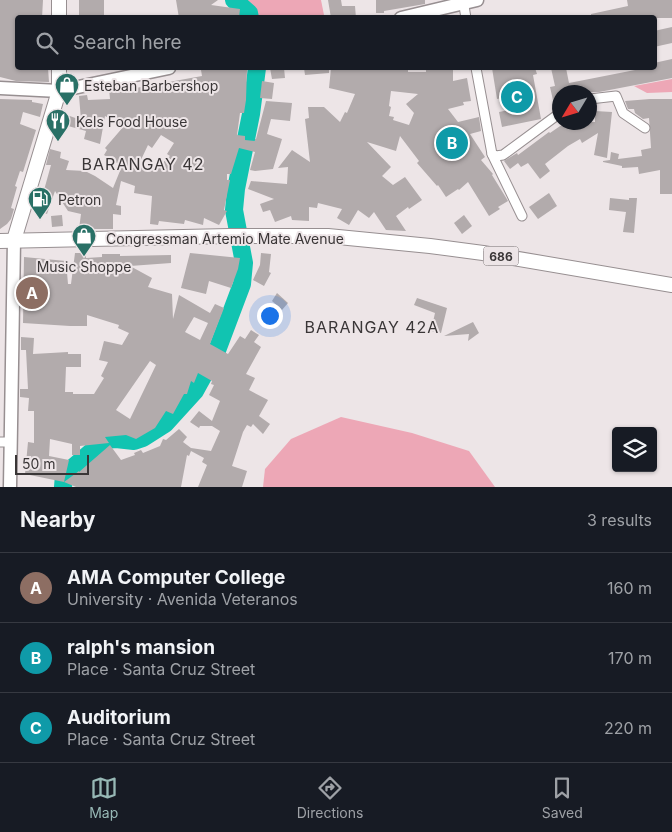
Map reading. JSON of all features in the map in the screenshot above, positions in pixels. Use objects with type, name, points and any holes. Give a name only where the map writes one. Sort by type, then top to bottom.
[{"type":"main road","points":[[59,0],[59,15]]},
{"type":"main road","points":[[413,15],[468,1]]},
{"type":"main road","points":[[10,487],[6,442],[5,240],[18,226],[59,91],[59,70]]},
{"type":"main road","points":[[0,88],[59,91],[159,70]]},
{"type":"main road","name":"Congressman Artemio Mate Avenue","points":[[5,240],[283,235],[328,236],[430,246],[672,285]]},
{"type":"street","points":[[466,15],[468,1]]},
{"type":"street","points":[[476,70],[492,154],[522,216]]},
{"type":"street","points":[[597,98],[616,96],[623,113],[645,128]]},
{"type":"street","points":[[492,154],[496,156],[503,155],[552,120]]},
{"type":"shaded area","points":[[238,0],[321,0],[324,15],[254,15]]},
{"type":"shaded area","points":[[672,79],[672,92],[647,93],[634,86]]},
{"type":"shaded area","points":[[341,417],[412,433],[469,451],[495,487],[263,487],[265,469],[291,439]]},
{"type":"building","points":[[0,0],[43,0],[42,15],[15,15],[15,70],[48,70],[49,82],[16,81],[0,77]]},
{"type":"building","points":[[79,0],[104,0],[104,15],[79,15]]},
{"type":"building","points":[[176,0],[218,0],[211,5],[240,9],[239,15],[178,15]]},
{"type":"building","points":[[328,0],[341,0],[342,6],[355,6],[356,15],[330,15]]},
{"type":"building","points":[[376,0],[425,0],[425,4],[376,13]]},
{"type":"building","points":[[627,0],[672,0],[672,18],[657,18],[657,15],[591,15],[628,6]]},
{"type":"building","points":[[672,27],[672,43],[657,46],[657,30]]},
{"type":"building","points":[[672,59],[672,78],[597,92],[597,85],[555,85],[551,70],[566,70],[569,83],[635,70],[657,70],[657,62]]},
{"type":"building","points":[[201,70],[247,70],[244,113],[240,113],[237,135],[245,136],[245,140],[255,141],[266,101],[292,103],[290,121],[271,119],[267,134],[282,139],[273,169],[250,170],[255,152],[239,148],[231,174],[227,174],[227,180],[230,180],[224,210],[227,211],[219,225],[204,218],[203,225],[185,220],[184,224],[159,221],[158,225],[150,224],[152,196],[134,193],[135,186],[121,181],[116,205],[121,206],[121,215],[113,214],[113,229],[79,229],[81,214],[68,211],[55,191],[47,214],[36,210],[41,201],[51,165],[46,165],[50,149],[61,152],[60,158],[69,161],[66,170],[85,171],[113,188],[122,166],[104,155],[107,150],[105,148],[124,126],[105,116],[100,144],[84,139],[86,131],[61,124],[64,114],[81,120],[79,96],[87,95],[88,100],[110,99],[109,89],[118,88],[119,91],[202,76]],"holes":[[[161,135],[174,143],[167,154],[170,156],[155,170],[139,164],[148,145],[152,148]]]},
{"type":"building","points":[[270,70],[284,70],[285,78],[272,79]]},
{"type":"building","points":[[304,70],[329,70],[329,73],[305,75]]},
{"type":"building","points":[[331,70],[408,70],[408,72],[426,72],[426,70],[453,70],[453,81],[467,78],[471,101],[463,102],[464,105],[448,109],[458,122],[479,117],[481,131],[470,134],[485,157],[481,160],[493,174],[508,201],[489,216],[468,182],[459,190],[446,197],[438,185],[417,163],[419,161],[400,136],[396,151],[367,142],[391,167],[382,176],[393,185],[405,177],[422,200],[396,216],[406,231],[386,230],[374,212],[369,218],[358,210],[349,225],[337,218],[342,209],[318,203],[317,208],[309,207],[309,221],[292,220],[291,216],[275,222],[270,210],[263,212],[260,204],[274,199],[248,189],[251,181],[287,184],[288,167],[278,168],[292,150],[310,162],[305,119],[309,118],[308,107],[324,107],[340,122],[345,112],[347,113],[355,94],[329,88]],"holes":[[[391,91],[418,94],[406,104],[414,113],[409,125],[393,120],[394,117],[389,116]]]},
{"type":"building","points":[[492,70],[536,70],[537,74],[533,75],[541,119],[502,127],[499,112],[523,107],[520,94],[497,99]]},
{"type":"building","points":[[262,81],[274,83],[272,99],[260,98]]},
{"type":"building","points":[[0,99],[32,100],[32,102],[43,104],[40,117],[23,112],[20,124],[36,130],[23,172],[20,171],[15,186],[17,187],[11,208],[14,209],[11,219],[0,229]]},
{"type":"building","points":[[672,99],[672,194],[660,194],[660,170],[639,174],[638,167],[622,168],[622,166],[603,162],[610,160],[611,152],[619,154],[618,159],[642,156],[641,150],[651,148],[649,118],[643,119],[635,113],[634,109],[628,109],[625,101]]},
{"type":"building","points":[[597,111],[612,112],[607,158],[594,155],[598,133],[582,143],[580,139],[568,146],[545,164],[550,171],[540,179],[528,163],[521,167],[518,163],[510,169],[504,161],[517,153],[518,155],[554,130],[597,130]]},
{"type":"building","points":[[549,193],[557,206],[538,219],[529,207]]},
{"type":"building","points":[[610,198],[629,200],[629,198],[637,198],[634,233],[623,232],[626,212],[609,210]]},
{"type":"building","points":[[62,215],[63,226],[52,227],[51,216]]},
{"type":"building","points":[[464,215],[472,226],[462,234],[454,223]]},
{"type":"building","points":[[75,253],[86,253],[86,258],[102,257],[102,254],[120,254],[120,256],[171,255],[171,263],[130,266],[152,278],[148,287],[172,294],[173,319],[179,295],[210,313],[215,304],[224,308],[210,344],[228,354],[240,336],[245,339],[251,330],[259,335],[254,342],[261,347],[246,374],[255,378],[249,390],[268,400],[259,416],[270,424],[263,434],[253,424],[251,427],[247,425],[243,432],[232,466],[247,471],[242,487],[198,487],[207,465],[202,462],[204,458],[191,451],[189,456],[187,455],[181,487],[76,487],[64,482],[25,474],[28,442],[34,443],[34,411],[28,411],[29,398],[20,397],[20,389],[28,389],[26,350],[21,350],[21,337],[34,338],[33,354],[68,352],[68,354],[81,354],[81,367],[66,367],[65,392],[94,394],[104,378],[101,376],[108,362],[99,360],[104,341],[122,345],[129,333],[118,328],[119,325],[87,315],[87,326],[23,323],[24,257],[66,261],[68,284],[71,284]],"holes":[[[194,317],[208,323],[200,340],[185,332]],[[150,361],[156,365],[130,419],[116,410]],[[198,373],[212,381],[211,384],[214,385],[209,395],[220,401],[212,421],[199,411],[190,422],[199,428],[200,426],[212,426],[220,431],[211,451],[191,448],[183,442],[187,437],[179,429],[166,440],[163,439],[160,446],[143,453],[141,450],[134,453],[135,455],[121,460],[110,445],[79,472],[64,482],[69,460],[49,456],[50,439],[72,444],[72,455],[80,455],[80,446],[109,443],[105,437],[126,435],[136,439],[155,428],[166,411],[173,414],[184,394],[187,394],[191,381],[194,383]]]},
{"type":"building","points":[[190,253],[240,258],[231,288],[209,281],[206,294],[181,288]]},
{"type":"building","points":[[261,253],[271,254],[269,272],[271,273],[264,286],[253,280],[260,265]]},
{"type":"building","points":[[277,293],[288,303],[282,310],[272,301]]},
{"type":"building","points":[[417,298],[447,308],[441,333],[431,331],[435,313],[414,305]]},
{"type":"building","points":[[473,322],[479,333],[468,341],[469,334],[444,336]]},
{"type":"waterway","points":[[234,0],[249,15]]},
{"type":"waterway","points":[[63,487],[64,475],[105,440],[134,441],[143,438],[165,424],[195,391],[216,353],[242,284],[244,263],[234,210],[257,70]]},
{"type":"place","name":"Auditorium","points":[[517,97]]},
{"type":"place","name":"Esteban Barbershop","points":[[67,106]]},
{"type":"place","name":"Kels Food House","points":[[58,142]]},
{"type":"place","name":"ralph's mansion","points":[[452,143]]},
{"type":"place","name":"Petron","points":[[40,220]]},
{"type":"place","name":"Music Shoppe","points":[[84,257]]},
{"type":"place","name":"AMA Computer College","points":[[32,293]]},
{"type":"district","name":"BARANGAY 42","points":[[143,164]]},
{"type":"district","name":"BARANGAY 42A","points":[[372,327]]}]
